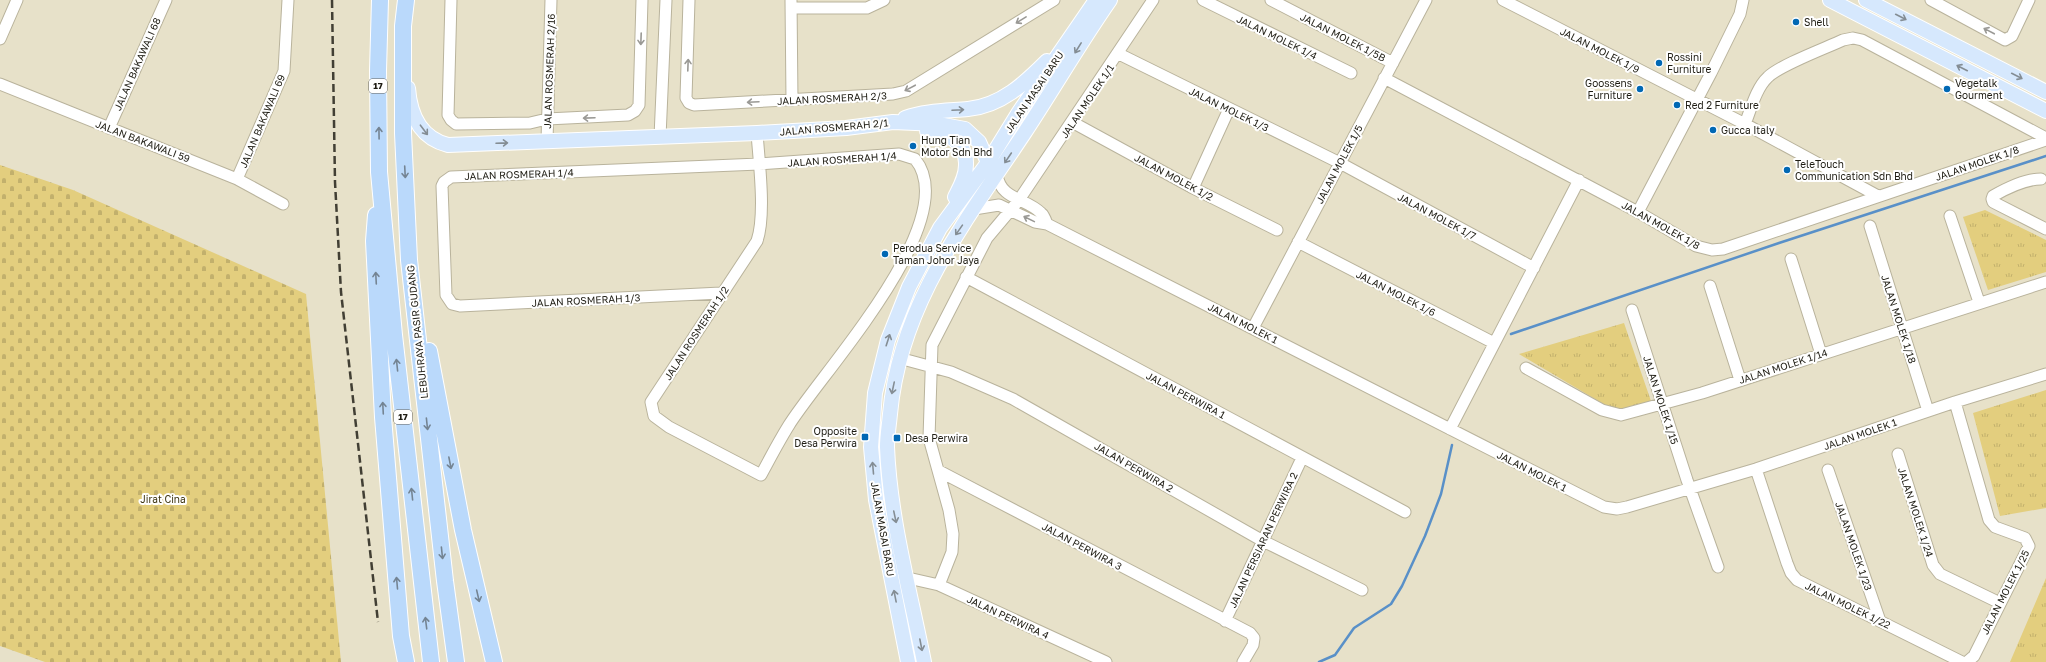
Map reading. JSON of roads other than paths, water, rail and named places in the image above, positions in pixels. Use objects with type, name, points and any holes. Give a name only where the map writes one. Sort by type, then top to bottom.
[{"type":"highway","name":"17","points":[[380,0],[378,71],[379,172],[394,335],[431,662]]},
{"type":"highway","name":"LEBUHRAYA PASIR GUDANG","points":[[406,0],[403,26],[403,133],[409,260],[445,581],[456,662]]},
{"type":"highway","points":[[379,172],[374,241],[383,417],[401,636],[406,662]]},
{"type":"highway","points":[[409,260],[424,323],[463,530],[494,662]]},
{"type":"highway","points":[[400,662],[401,636]]},
{"type":"main road","name":"JALAN MASAI BARU","points":[[908,662],[876,500],[871,447],[875,393],[888,340],[909,287],[940,228],[987,164],[1019,112],[1096,0]]},
{"type":"main road","name":"JALAN MASAI BARU","points":[[924,662],[892,503],[887,445],[892,395],[899,358],[926,287],[953,240],[997,175],[1110,0]]},
{"type":"main road","points":[[1830,0],[2046,111]]},
{"type":"main road","points":[[1866,0],[2046,92]]},
{"type":"main road","name":"JALAN ROSMERAH 2/1","points":[[403,26],[409,99],[414,115],[426,134],[435,142],[448,145],[464,145],[757,133],[846,128],[893,122],[938,124],[965,129],[979,142],[987,164]]},
{"type":"main road","points":[[893,122],[915,114],[970,109],[994,103],[1022,86],[1075,32]]},
{"type":"main road","points":[[846,128],[866,134],[935,131],[949,136],[957,142],[964,151],[966,165],[963,181],[940,228]]},
{"type":"main road","points":[[987,164],[997,175]]},
{"type":"street","points":[[0,38],[17,0]]},
{"type":"street","name":"JALAN BAKAWALI 68","points":[[109,128],[166,0]]},
{"type":"street","name":"JALAN BAKAWALI 69","points":[[237,179],[284,71],[288,0]]},
{"type":"street","points":[[451,0],[448,109],[451,120],[456,124],[536,122],[547,119],[628,115],[635,111],[639,105],[642,0]]},
{"type":"street","name":"JALAN ROSMERAH 2/16","points":[[547,141],[551,0]]},
{"type":"street","points":[[660,137],[666,0]]},
{"type":"street","name":"JALAN ROSMERAH 2/3","points":[[690,0],[686,98],[689,103],[694,105],[893,94],[906,91],[1054,0]]},
{"type":"street","points":[[792,100],[791,4],[867,8],[884,0]]},
{"type":"street","name":"JALAN MOLEK 1/1","points":[[939,585],[952,552],[952,540],[949,510],[929,438],[931,348],[987,238],[1019,200],[1119,54],[1153,0]]},
{"type":"street","name":"JALAN MOLEK 1/4","points":[[1203,0],[1351,73]]},
{"type":"street","name":"JALAN MOLEK 1/5B","points":[[1271,0],[1392,63]]},
{"type":"street","name":"JALAN MOLEK 1/5","points":[[1253,328],[1426,0]]},
{"type":"street","name":"JALAN MOLEK 1/9","points":[[1503,0],[1745,124],[1878,196]]},
{"type":"street","points":[[1638,212],[1740,14],[1743,0]]},
{"type":"street","points":[[1740,14],[1753,0]]},
{"type":"street","points":[[1931,0],[2005,40],[2012,36],[2029,0]]},
{"type":"street","points":[[1745,124],[1762,85],[1769,76],[1789,64],[1843,40],[1852,38],[1862,40],[2046,139]]},
{"type":"street","name":"JALAN MOLEK 1/3","points":[[1119,54],[1340,164]]},
{"type":"street","name":"JALAN MOLEK 1/8","points":[[1384,78],[1579,180],[1696,246],[1712,250],[1724,249],[2046,139]]},
{"type":"street","name":"JALAN BAKAWALI 59","points":[[0,84],[237,179],[283,204]]},
{"type":"street","points":[[1193,188],[1229,109]]},
{"type":"street","name":"JALAN MOLEK 1/2","points":[[1072,122],[1193,188],[1277,230]]},
{"type":"street","name":"JALAN ROSMERAH 1/2","points":[[757,133],[761,229],[757,241],[721,293],[651,402],[654,416],[669,427],[761,475]]},
{"type":"street","name":"JALAN ROSMERAH 1/4","points":[[452,304],[446,295],[442,195],[444,182],[451,177],[759,164],[899,154],[915,159],[924,173],[923,218],[898,274],[789,425],[761,475]]},
{"type":"street","name":"JALAN MOLEK 1/7","points":[[1340,164],[1534,268]]},
{"type":"street","name":"JALAN MOLEK 1","points":[[997,175],[998,184],[1004,191],[1041,213],[1047,224]]},
{"type":"street","points":[[2042,179],[2023,182],[2002,190],[1992,196],[1992,199],[1993,202],[2046,229]]},
{"type":"street","points":[[1450,429],[1579,180]]},
{"type":"street","name":"JALAN MOLEK 1","points":[[974,209],[999,205],[1034,222],[1047,224],[1604,507],[1617,509],[1628,508],[1690,490],[1955,402],[2046,374]]},
{"type":"street","points":[[1950,216],[1979,302]]},
{"type":"street","name":"JALAN MOLEK 1/18","points":[[1870,226],[1928,411]]},
{"type":"street","name":"JALAN MOLEK 1/6","points":[[1298,242],[1494,343]]},
{"type":"street","points":[[1791,259],[1821,354]]},
{"type":"street","name":"JALAN PERWIRA 1","points":[[966,277],[1405,512]]},
{"type":"street","name":"JALAN MOLEK 1/14","points":[[1526,368],[1602,410],[1620,415],[1663,404],[1740,380],[1979,302],[2046,282]]},
{"type":"street","points":[[1710,286],[1740,380]]},
{"type":"street","name":"JALAN ROSMERAH 1/3","points":[[452,304],[460,306],[721,293]]},
{"type":"street","name":"JALAN MOLEK 1/15","points":[[1632,310],[1690,490],[1718,567]]},
{"type":"street","name":"JALAN PERWIRA 2","points":[[899,358],[930,365],[951,372],[1013,399],[1263,541],[1362,590]]},
{"type":"street","name":"JALAN MOLEK 1/25","points":[[1955,402],[1989,520],[1996,527],[2025,538],[2029,546],[1974,656],[1967,662]]},
{"type":"street","name":"JALAN MOLEK 1/24","points":[[1898,454],[1933,565],[1940,574],[2000,603]]},
{"type":"street","name":"JALAN PERSIARAN PERWIRA 2","points":[[1225,621],[1302,458]]},
{"type":"street","name":"JALAN MOLEK 1/22","points":[[1756,469],[1791,573],[1797,580],[1962,662]]},
{"type":"street","name":"JALAN MOLEK 1/23","points":[[1828,470],[1880,621]]},
{"type":"street","name":"JALAN PERWIRA 3","points":[[939,471],[1250,634],[1254,638],[1243,662]]},
{"type":"street","name":"JALAN PERWIRA 4","points":[[908,578],[939,585],[1106,662]]},
{"type":"waterway","points":[[1511,334],[1779,243],[2046,156]]},
{"type":"waterway","points":[[1319,662],[1335,655],[1354,628],[1391,604],[1402,586],[1425,536],[1441,494],[1452,445]]},
{"type":"railway","points":[[332,0],[335,182],[341,292],[378,622]]},
{"type":"place","name":"Shell","points":[[1796,22]]},
{"type":"place","name":"Rossini Furniture","points":[[1659,63]]},
{"type":"place","name":"Goossens Furniture","points":[[1640,89]]},
{"type":"place","name":"Vegetalk Gourment","points":[[1947,89]]},
{"type":"place","name":"Red 2 Furniture","points":[[1677,105]]},
{"type":"place","name":"Gucca Italy","points":[[1713,130]]},
{"type":"place","name":"Hung Tian Motor Sdn Bhd","points":[[913,146]]},
{"type":"place","name":"TeleTouch Communication Sdn Bhd","points":[[1787,170]]},
{"type":"place","name":"Perodua Service Taman Johor Jaya","points":[[885,254]]},
{"type":"place","name":"Opposite Desa Perwira","points":[[865,437]]},
{"type":"place","name":"Desa Perwira","points":[[897,438]]},
{"type":"park label","name":"Jirat Cina","points":[[163,499]]}]
